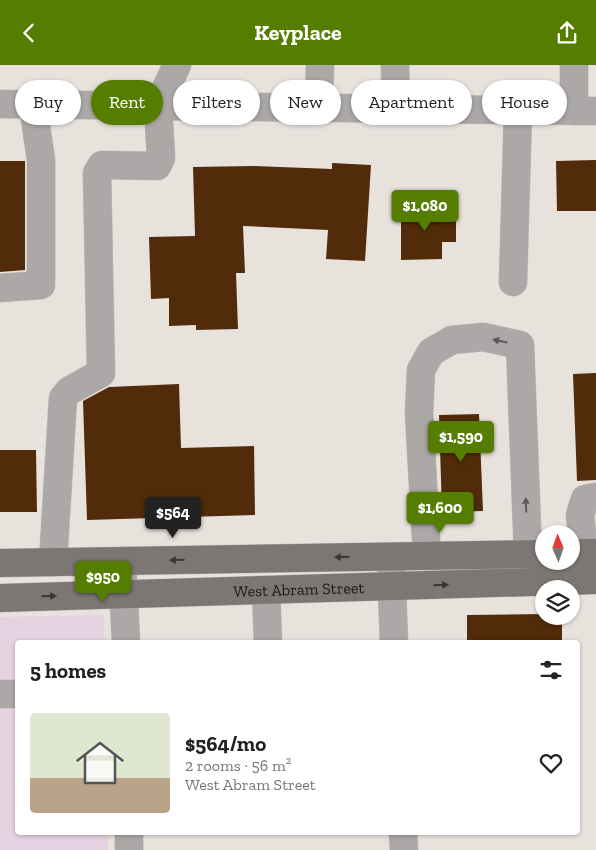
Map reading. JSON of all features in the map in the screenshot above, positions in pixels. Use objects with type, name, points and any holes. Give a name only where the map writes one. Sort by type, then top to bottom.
[{"type":"main road","name":"West Abram Street","points":[[0,563],[535,554]]},
{"type":"main road","name":"West Abram Street","points":[[0,598],[596,580]]},
{"type":"street","points":[[163,95],[178,65]]},
{"type":"street","points":[[320,65],[320,80]]},
{"type":"street","points":[[395,65],[395,80]]},
{"type":"street","points":[[567,111],[585,111],[574,65]]},
{"type":"street","points":[[0,104],[15,104]]},
{"type":"street","points":[[163,105],[270,107]]},
{"type":"street","points":[[0,288],[41,285],[41,161],[36,125]]},
{"type":"street","points":[[53,562],[63,398],[69,391],[101,373],[97,173],[102,165],[157,166],[161,158],[159,125]]},
{"type":"street","points":[[513,282],[518,125]]},
{"type":"street","points":[[427,556],[419,413],[420,370],[431,352],[452,341],[483,337],[520,345],[535,541]]},
{"type":"street","points":[[584,553],[588,506]]},
{"type":"street","points":[[391,557],[394,640]]},
{"type":"street","points":[[122,561],[126,640]]},
{"type":"street","points":[[266,590],[268,640]]},
{"type":"street","points":[[0,694],[15,694]]},
{"type":"street","points":[[128,835],[129,850]]},
{"type":"street","points":[[403,835],[404,850]]},
{"type":"shaded area","points":[[104,615],[104,640],[15,640],[15,835],[108,835],[108,850],[0,850],[0,617]]},
{"type":"building","points":[[596,160],[596,211],[557,211],[556,161]]},
{"type":"building","points":[[0,161],[25,161],[25,270],[0,272]]},
{"type":"building","points":[[332,163],[371,165],[365,261],[326,259],[328,230],[243,226],[245,273],[236,273],[238,329],[196,330],[196,325],[169,326],[169,298],[151,299],[149,237],[195,236],[193,167],[253,166],[332,169]]},
{"type":"building","points":[[401,206],[442,206],[442,219],[456,219],[456,242],[442,242],[442,259],[401,260]]},
{"type":"building","points":[[596,373],[596,480],[577,481],[573,374]]},
{"type":"building","points":[[179,384],[181,448],[254,446],[255,515],[87,520],[83,401],[109,387]]},
{"type":"building","points":[[479,414],[483,511],[442,512],[439,415]]},
{"type":"building","points":[[0,450],[36,450],[37,512],[0,512]]},
{"type":"building","points":[[535,614],[535,625],[562,625],[562,640],[467,640],[467,615]]}]
